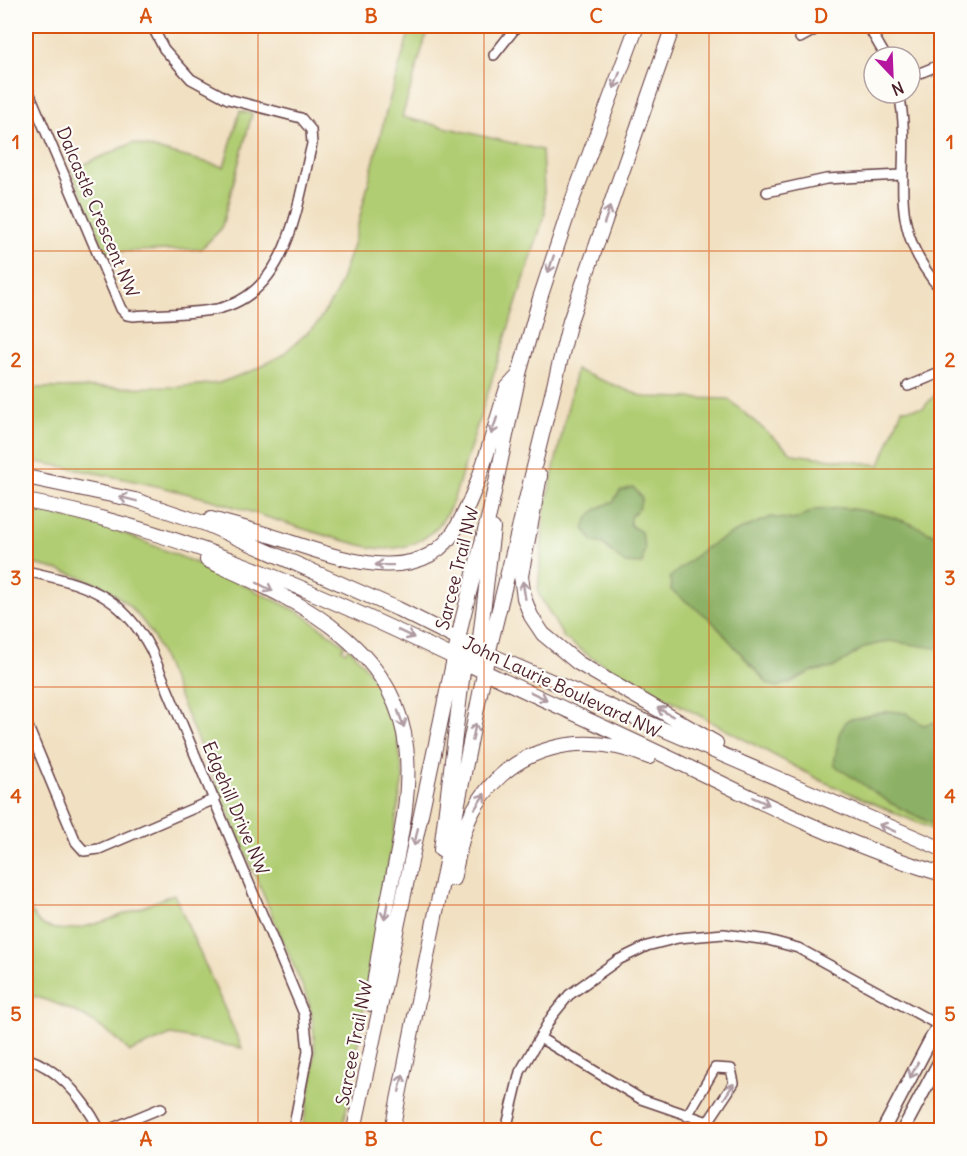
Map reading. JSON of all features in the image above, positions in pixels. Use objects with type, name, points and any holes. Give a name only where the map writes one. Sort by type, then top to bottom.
[{"type":"main road","name":"Sarcee Trail NW","points":[[458,639],[490,511],[519,374],[540,298],[571,204],[637,26]]},
{"type":"main road","points":[[392,1131],[486,672],[479,663],[484,652],[570,321],[673,26]]},
{"type":"main road","points":[[556,370],[554,409],[521,576],[524,598],[531,616],[543,634],[578,663],[688,725],[751,765]]},
{"type":"main road","points":[[184,516],[205,517],[347,560],[393,565],[414,561],[433,553],[449,540],[458,526],[469,502],[507,388],[519,374]]},
{"type":"main road","name":"John Laurie Boulevard NW","points":[[26,477],[77,486],[184,516],[378,600],[484,652],[751,765],[883,826],[942,849]]},
{"type":"main road","name":"John Laurie Boulevard NW","points":[[26,501],[76,511],[177,541],[346,605],[708,777],[917,867],[942,874]]},
{"type":"main road","points":[[484,652],[493,530],[490,511]]},
{"type":"main road","points":[[177,541],[182,548],[248,578],[310,611],[342,634],[374,668],[395,704],[405,729],[409,782],[406,815],[369,1013],[371,1041]]},
{"type":"main road","points":[[444,879],[441,850],[460,659],[464,648],[458,639]]},
{"type":"main road","name":"Sarcee Trail NW","points":[[354,1131],[371,1041],[460,659]]},
{"type":"main road","points":[[411,1036],[425,1012],[465,829],[474,810],[500,774],[533,754],[577,744],[597,744],[637,752],[708,777]]},
{"type":"main road","points":[[917,867],[942,882]]},
{"type":"street","name":"Dalcastle Crescent NW","points":[[26,85],[121,309],[127,315],[134,316],[209,310],[236,302],[264,280],[275,268],[284,249],[312,144],[311,130],[301,118],[228,99],[204,88],[177,66],[164,49],[152,26]]},
{"type":"street","points":[[494,56],[517,26]]},
{"type":"street","points":[[800,38],[822,26]]},
{"type":"street","points":[[868,26],[879,45]]},
{"type":"street","points":[[922,72],[942,64]]},
{"type":"street","points":[[900,105],[902,204],[908,232],[924,266],[942,291]]},
{"type":"street","points":[[768,192],[826,179],[901,175]]},
{"type":"street","points":[[908,386],[942,372]]},
{"type":"street","name":"Edgehill Drive NW","points":[[26,571],[75,582],[112,600],[135,624],[151,650],[304,1014],[308,1051],[293,1131]]},
{"type":"street","points":[[26,722],[76,842],[84,850],[99,849],[215,799]]},
{"type":"street","points":[[506,1131],[520,1072],[552,1016],[569,995],[618,960],[647,946],[678,938],[724,934],[768,940],[798,948],[940,1023],[883,1131]]},
{"type":"street","points":[[540,1038],[641,1100],[687,1116],[708,1122],[734,1083],[731,1069],[715,1068],[687,1116]]},
{"type":"street","points":[[903,1131],[942,1057]]},
{"type":"street","points":[[26,1058],[34,1061],[68,1085],[90,1112],[100,1131]]},
{"type":"street","points":[[108,1131],[161,1108]]},
{"type":"green space","points":[[411,26],[429,26],[402,117],[542,150],[545,214],[454,498],[445,517],[433,532],[407,546],[389,549],[374,548],[322,535],[189,494],[26,460],[26,388],[177,387],[219,383],[257,369],[282,355],[317,324],[336,294],[353,245],[386,112]]},
{"type":"green space","points":[[240,111],[252,114],[221,229],[201,249],[106,252],[71,170],[133,143],[224,167]]},
{"type":"green space","points":[[576,370],[644,397],[728,399],[793,454],[880,465],[902,409],[923,408],[941,388],[941,833],[822,781],[594,659],[564,638],[538,593],[544,513]]},
{"type":"green space","points":[[633,487],[642,498],[639,508],[630,517],[630,525],[641,532],[645,548],[642,564],[624,563],[603,544],[593,542],[584,528],[594,511],[613,502],[620,491]]},
{"type":"green space","points":[[26,508],[108,527],[213,570],[299,612],[345,645],[342,649],[345,652],[349,648],[363,663],[382,692],[394,723],[403,778],[343,1130],[302,1130],[312,1080],[315,1048],[312,1015],[307,997],[154,638],[142,620],[115,594],[83,578],[26,562]]},
{"type":"green space","points":[[842,508],[894,518],[941,539],[941,649],[889,641],[865,647],[833,668],[810,672],[777,687],[768,684],[710,619],[671,590],[670,577],[705,548],[771,517],[794,520],[815,510]]},
{"type":"green space","points":[[890,711],[906,713],[923,725],[941,721],[941,828],[892,804],[834,765],[839,734],[847,720]]},
{"type":"green space","points":[[174,894],[242,1048],[171,1035],[130,1052],[95,1023],[55,1003],[26,994],[26,898],[30,909],[40,923],[55,929],[71,929],[108,920]]}]
